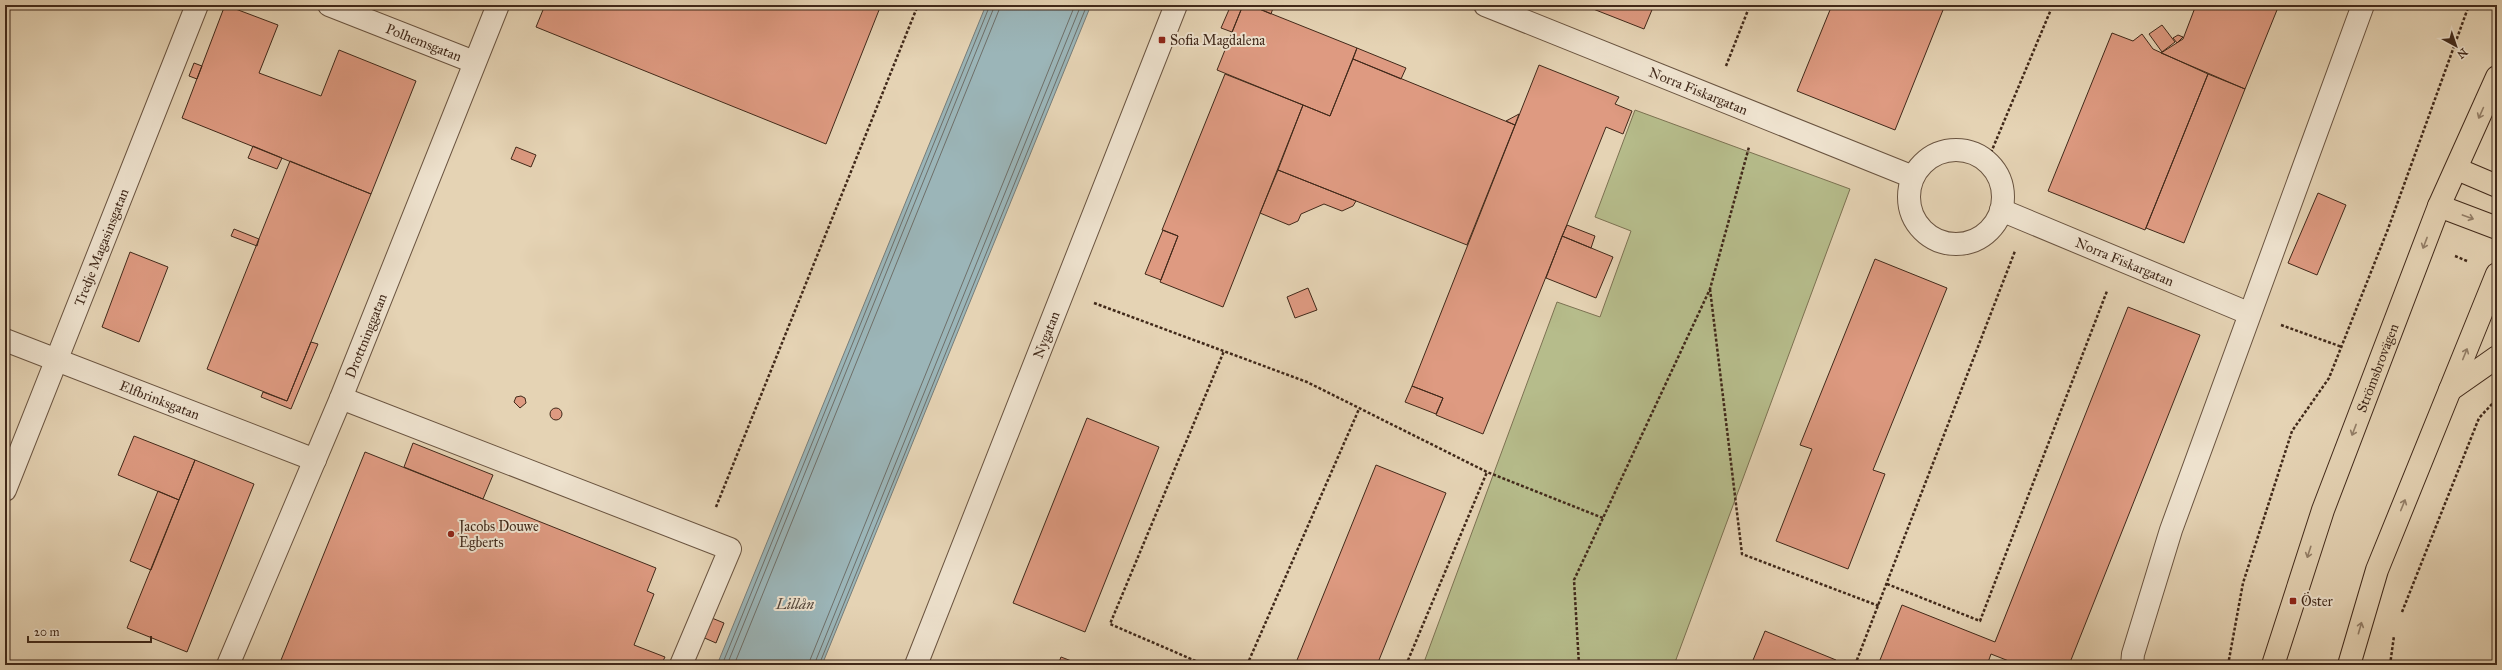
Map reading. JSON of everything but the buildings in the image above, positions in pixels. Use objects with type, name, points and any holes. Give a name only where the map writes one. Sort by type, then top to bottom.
[{"type":"main road","name":"Strömsbrovägen","points":[[2273,665],[2323,510],[2439,206],[2457,169],[2497,77]]},
{"type":"main road","points":[[2457,169],[2497,186]]},
{"type":"main road","points":[[2439,206],[2497,228]]},
{"type":"main road","points":[[2349,665],[2377,570],[2497,274]]},
{"type":"main road","points":[[2450,390],[2497,357]]},
{"type":"street","name":"Tredje Magasinsgatan","points":[[5,490],[197,5]]},
{"type":"street","name":"Polhemsgatan","points":[[329,5],[474,62]]},
{"type":"street","name":"Drottninggatan","points":[[228,665],[341,398],[498,5]]},
{"type":"street","name":"Nygatan","points":[[916,665],[1176,5]]},
{"type":"street","name":"Norra Fiskargatan","points":[[1485,5],[1913,177]]},
{"type":"street","points":[[2132,665],[2133,654],[2171,530],[2248,313],[2363,5]]},
{"type":"street","points":[[1955,150],[1972,153],[1987,162],[1998,175],[2002,192],[2001,210],[1994,225],[1981,237],[1965,244],[1948,244],[1932,238],[1918,226],[1910,211],[1908,194],[1913,177],[1923,163],[1938,153],[1955,150]]},
{"type":"street","name":"Norra Fiskargatan","points":[[2001,210],[2248,313]]},
{"type":"street","name":"Elfbrinksgatan","points":[[5,340],[56,358],[315,460]]},
{"type":"street","points":[[341,398],[730,549],[681,665]]},
{"type":"path","points":[[703,538],[918,5]]},
{"type":"path","points":[[1714,97],[1750,5]]},
{"type":"path","points":[[1987,162],[2052,6],[2059,5]]},
{"type":"path","points":[[2228,665],[2243,583],[2292,431],[2329,378],[2342,347],[2388,229],[2469,5]]},
{"type":"path","points":[[1579,665],[1574,580],[1710,289],[1757,114]]},
{"type":"path","points":[[1855,665],[2027,220]]},
{"type":"path","points":[[1887,584],[1980,621],[2119,259]]},
{"type":"path","points":[[1710,289],[1742,554],[1879,606]]},
{"type":"path","points":[[1086,301],[1307,382],[1487,472],[1603,518]]},
{"type":"path","points":[[2248,313],[2342,347]]},
{"type":"path","points":[[1205,665],[1110,624],[1224,351]]},
{"type":"path","points":[[2398,620],[2479,418],[2497,398]]},
{"type":"path","points":[[1247,665],[1359,409]]},
{"type":"path","points":[[1406,665],[1487,472]]},
{"type":"path","points":[[2390,665],[2394,635]]},
{"type":"green space","points":[[1635,110],[1850,189],[1674,665],[1423,665],[1557,302],[1600,317],[1631,231],[1595,217]]},
{"type":"water","name":"Lillån","points":[[986,5],[1091,5],[822,665],[717,665]]},
{"type":"place","name":"Sofia Magdalena","points":[[1162,40]]},
{"type":"place","name":"Jacobs Douwe Egberts","points":[[451,534]]},
{"type":"place","name":"Öster","points":[[2293,601]]}]
